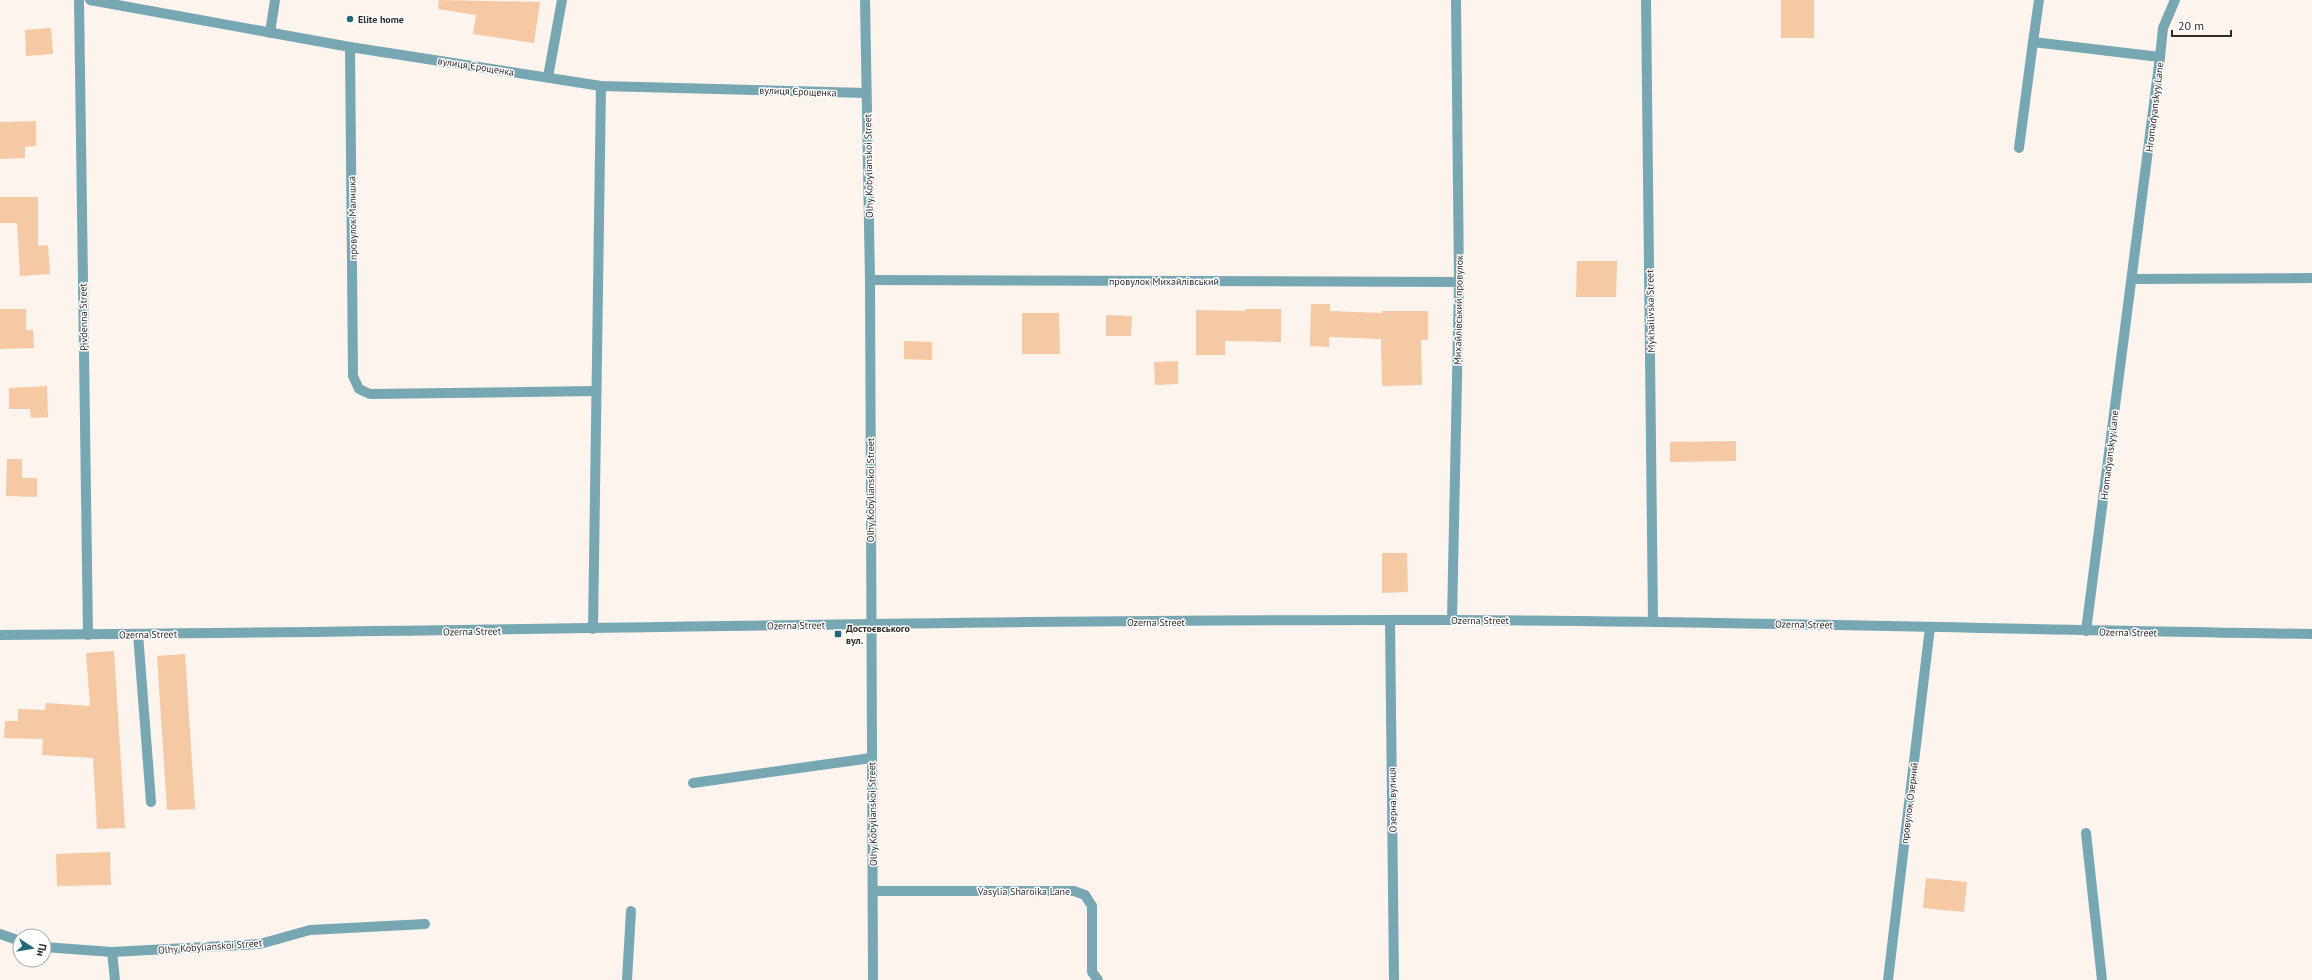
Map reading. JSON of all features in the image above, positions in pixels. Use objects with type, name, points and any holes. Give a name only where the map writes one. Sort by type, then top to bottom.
[{"type":"street","name":"Pivdenna Street","points":[[79,0],[88,635]]},
{"type":"street","name":"вулиця Єрощенка","points":[[90,0],[350,47],[601,86],[866,93]]},
{"type":"street","points":[[270,33],[275,0]]},
{"type":"street","points":[[548,77],[562,0]]},
{"type":"street","name":"Olhy Kobylianskoi Street","points":[[865,0],[870,280],[870,624],[873,980]]},
{"type":"street","name":"Михайлівський провулок","points":[[1452,620],[1458,282],[1456,0]]},
{"type":"street","name":"Mykhailivska Street","points":[[1646,0],[1653,621]]},
{"type":"street","points":[[2019,148],[2032,42],[2039,0]]},
{"type":"street","points":[[2160,57],[2163,28],[2175,0]]},
{"type":"street","name":"Hromadyanskyy Lane","points":[[2032,42],[2160,57],[2086,631]]},
{"type":"street","name":"провулок Малишка","points":[[350,47],[353,376],[358,389],[370,394],[596,391]]},
{"type":"street","points":[[593,630],[601,86]]},
{"type":"street","points":[[2132,279],[2312,278]]},
{"type":"street","name":"провулок Михайлівський","points":[[870,280],[1458,282]]},
{"type":"street","name":"Ozerna Street","points":[[0,635],[593,630],[870,624],[1390,620],[1653,621],[2086,631],[2312,634]]},
{"type":"street","name":"Озерна вулиця","points":[[1390,620],[1394,980]]},
{"type":"street","name":"провулок Озерний","points":[[1888,980],[1930,627]]},
{"type":"street","points":[[138,634],[151,802]]},
{"type":"street","points":[[693,783],[871,758]]},
{"type":"street","points":[[2086,833],[2102,980]]},
{"type":"street","name":"Vasylia Sharoika Lane","points":[[873,891],[1074,891],[1085,896],[1092,906],[1092,972],[1098,980]]},
{"type":"street","points":[[628,980],[631,911]]},
{"type":"street","name":"Olhy Kobylianskoi Street","points":[[52,948],[112,952],[260,944],[310,930],[425,924]]},
{"type":"street","points":[[0,934],[12,938]]},
{"type":"street","points":[[112,952],[114,980]]},
{"type":"building","points":[[439,0],[540,2],[534,43],[473,34],[476,15],[438,9]]},
{"type":"building","points":[[1781,0],[1814,0],[1814,38],[1781,38]]},
{"type":"building","points":[[51,28],[53,54],[26,56],[25,30]]},
{"type":"building","points":[[36,121],[36,146],[25,147],[25,158],[0,159],[0,122]]},
{"type":"building","points":[[0,197],[38,197],[38,246],[48,245],[50,274],[20,276],[17,223],[0,223]]},
{"type":"building","points":[[1577,261],[1617,261],[1616,297],[1576,297]]},
{"type":"building","points":[[1311,304],[1330,304],[1330,311],[1382,313],[1382,311],[1428,311],[1428,340],[1421,340],[1422,385],[1382,386],[1381,339],[1329,337],[1329,347],[1310,346]]},
{"type":"building","points":[[0,309],[26,309],[26,330],[33,330],[34,348],[0,349]]},
{"type":"building","points":[[1245,309],[1281,309],[1281,342],[1225,341],[1225,355],[1196,355],[1196,310],[1245,311]]},
{"type":"building","points":[[1022,313],[1059,313],[1060,354],[1022,354]]},
{"type":"building","points":[[1106,315],[1132,316],[1131,336],[1106,336]]},
{"type":"building","points":[[904,341],[932,342],[932,360],[904,359]]},
{"type":"building","points":[[1178,361],[1178,384],[1155,385],[1154,362]]},
{"type":"building","points":[[47,386],[48,417],[31,418],[30,409],[9,409],[9,388]]},
{"type":"building","points":[[1736,441],[1736,461],[1670,462],[1670,442]]},
{"type":"building","points":[[7,459],[22,459],[22,478],[37,478],[37,497],[6,496]]},
{"type":"building","points":[[1382,553],[1407,553],[1408,592],[1382,593]]},
{"type":"building","points":[[114,651],[125,828],[97,829],[93,758],[42,755],[43,739],[4,738],[5,721],[18,721],[18,709],[45,710],[46,703],[90,706],[86,653]]},
{"type":"building","points":[[185,654],[195,809],[167,810],[157,656]]},
{"type":"building","points":[[110,852],[111,885],[57,886],[56,854]]},
{"type":"building","points":[[1926,878],[1967,882],[1964,912],[1923,908]]},
{"type":"place","name":"Elite home","points":[[350,19]]},
{"type":"place","name":"Достоєвського вул.","points":[[838,634]]}]
